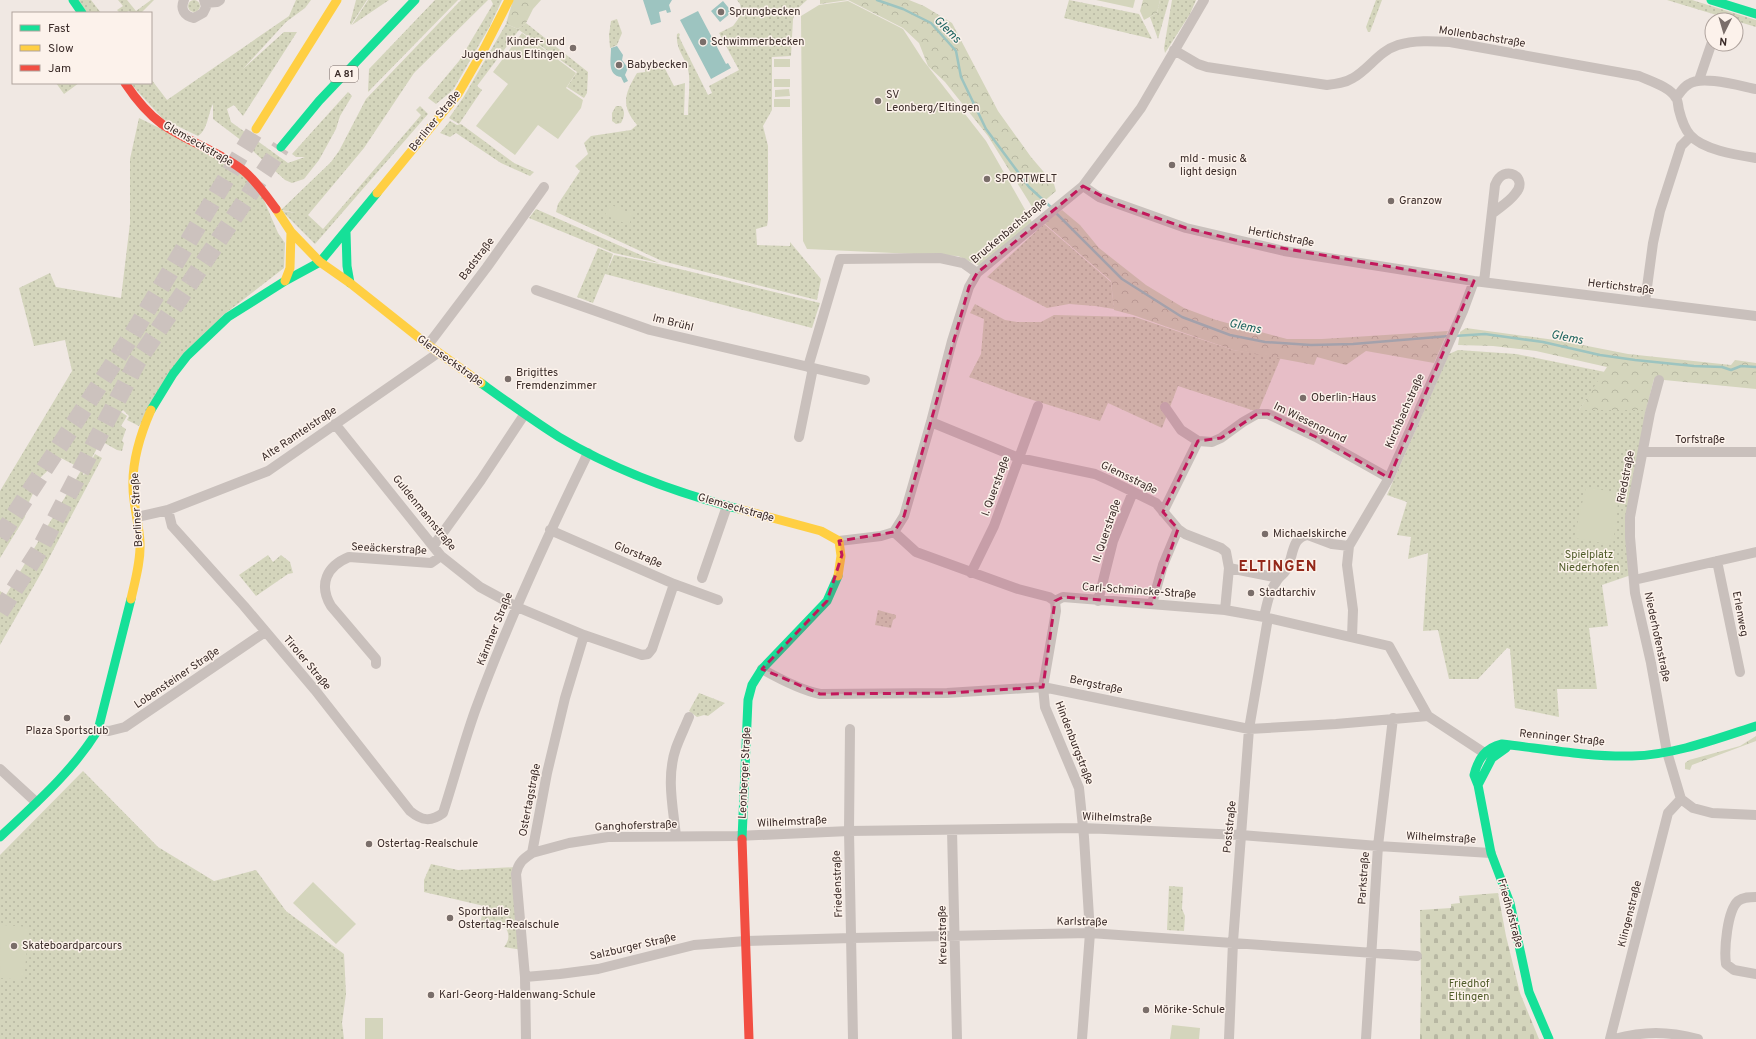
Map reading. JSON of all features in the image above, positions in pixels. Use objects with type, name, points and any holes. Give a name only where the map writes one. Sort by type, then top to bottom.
[{"type":"main road","points":[[72,0],[81,12]]},
{"type":"main road","points":[[256,129],[337,0]]},
{"type":"main road","name":"Berliner Straße","points":[[0,837],[73,767],[89,748],[98,730],[137,574],[140,544],[134,487],[135,460],[140,436],[154,404],[182,362],[228,317],[285,281],[320,262],[458,94],[484,49],[509,0]]},
{"type":"main road","points":[[1711,0],[1756,14]]},
{"type":"main road","name":"A 81","points":[[281,147],[319,101],[414,2]]},
{"type":"main road","name":"Glemseckstraße","points":[[126,84],[136,99],[161,123],[179,134],[214,151],[245,172],[270,201],[291,232],[320,262],[350,283],[438,353],[524,415],[588,453],[658,484],[727,506],[821,531],[839,540]]},
{"type":"main road","points":[[285,281],[290,268],[291,232]]},
{"type":"main road","points":[[346,232],[347,266],[350,283]]},
{"type":"main road","name":"Leonberger Straße","points":[[749,1039],[742,836],[748,700],[752,685],[762,669],[828,601],[833,590],[842,556],[839,540]]},
{"type":"main road","name":"Renninger Straße","points":[[1488,756],[1510,745],[1581,754],[1633,756],[1667,752],[1706,742],[1756,726]]},
{"type":"main road","name":"Friedhofstraße","points":[[1488,756],[1478,785],[1491,852],[1510,903],[1529,992],[1549,1039]]},
{"type":"street","points":[[184,0],[182,4],[183,11],[191,17],[198,17],[203,13],[204,2],[217,2],[220,0]]},
{"type":"street","name":"Bruckenbachstraße","points":[[894,532],[904,516],[952,342],[969,287],[977,273],[1083,186],[1141,108],[1204,0]]},
{"type":"street","name":"Mollenbachstraße","points":[[1174,50],[1198,64],[1207,67],[1327,85],[1343,83],[1355,77],[1376,58],[1397,45],[1425,41],[1450,42],[1639,76],[1662,86],[1676,98]]},
{"type":"street","points":[[1699,80],[1709,52]]},
{"type":"street","points":[[1756,89],[1699,80],[1689,83],[1676,98],[1685,128],[1697,141],[1718,150],[1756,158]]},
{"type":"street","points":[[1645,302],[1653,243],[1660,211],[1681,146],[1691,136]]},
{"type":"street","name":"Hertichstraße","points":[[1083,186],[1099,197],[1186,228],[1284,251],[1479,281],[1756,316]]},
{"type":"street","name":"Badstraße","points":[[428,345],[487,268],[544,187]]},
{"type":"street","points":[[1479,281],[1493,213]]},
{"type":"street","points":[[799,437],[810,367],[840,259],[940,258],[963,263],[977,273]]},
{"type":"street","name":"Kirchbachstraße","points":[[1352,637],[1353,610],[1347,565],[1349,546],[1389,478],[1449,342],[1479,281]]},
{"type":"street","name":"Im Brühl","points":[[536,290],[650,330],[864,380]]},
{"type":"street","name":"Alte Ramtelstraße","points":[[137,517],[168,510],[268,471],[438,353]]},
{"type":"street","name":"Riedstraße","points":[[1634,580],[1630,517],[1650,413],[1659,380]]},
{"type":"street","name":"I. Querstraße","points":[[971,573],[994,526],[1038,406]]},
{"type":"street","points":[[1163,512],[1198,442],[1181,430],[1165,407]]},
{"type":"street","name":"Im Wiesengrund","points":[[1198,442],[1212,442],[1221,438],[1257,414],[1268,414],[1316,437],[1389,478]]},
{"type":"street","name":"Seeäckerstraße","points":[[434,545],[481,480],[524,415]]},
{"type":"street","name":"Glemsstraße","points":[[931,422],[1019,458],[1095,474],[1156,503],[1184,534],[1221,548],[1226,552],[1229,568],[1225,610]]},
{"type":"street","name":"Guldenmannstraße","points":[[336,424],[434,545],[441,556],[480,587],[517,607],[584,636],[642,655],[648,654],[652,649],[674,584]]},
{"type":"street","name":"Torfstraße","points":[[1643,452],[1756,452]]},
{"type":"street","name":"Kärntner Straße","points":[[437,818],[443,812],[475,711],[517,607],[550,530],[588,453]]},
{"type":"street","name":"II. Querstraße","points":[[1098,601],[1113,541],[1133,492]]},
{"type":"street","points":[[702,578],[727,506]]},
{"type":"street","name":"Tiroler Straße","points":[[168,510],[172,526],[315,690],[410,811],[419,819],[427,820],[437,818]]},
{"type":"street","points":[[1152,604],[1163,565],[1178,529]]},
{"type":"street","name":"Glorstraße","points":[[550,530],[674,584],[718,600]]},
{"type":"street","points":[[839,540],[882,536],[894,532]]},
{"type":"street","name":"Carl-Schmincke-Straße","points":[[894,532],[916,552],[971,573],[1018,589],[1049,597],[1056,601],[1063,597],[1225,610],[1389,646],[1428,716]]},
{"type":"street","name":"Poststraße","points":[[1229,1039],[1233,942],[1249,729],[1270,591],[1287,570],[1294,546],[1299,538],[1308,535],[1332,544],[1349,546]]},
{"type":"street","name":"Niederhofenstraße","points":[[1681,799],[1667,752],[1651,664],[1635,593],[1634,580],[1756,552]]},
{"type":"street","name":"Seeäckerstraße","points":[[376,664],[376,659],[330,606],[326,598],[325,585],[328,574],[338,562],[349,557],[431,563],[441,556]]},
{"type":"street","name":"Erlenweg","points":[[1717,561],[1740,672]]},
{"type":"street","points":[[1229,568],[1279,578]]},
{"type":"street","name":"Hindenburgstraße","points":[[1056,601],[1056,611],[1043,687],[1046,707],[1080,788],[1090,933],[1082,1039]]},
{"type":"street","name":"Lobensteiner Straße","points":[[98,730],[109,732],[125,728],[265,632]]},
{"type":"street","name":"Ostertagstraße","points":[[526,1039],[525,977],[516,874],[517,867],[522,859],[532,853],[547,773],[561,713],[584,636]]},
{"type":"street","name":"Bergstraße","points":[[762,669],[774,676],[820,694],[947,693],[1043,687],[1249,729],[1336,724],[1428,716]]},
{"type":"street","points":[[1428,716],[1488,756]]},
{"type":"street","points":[[676,836],[670,788],[671,768],[676,749],[689,717]]},
{"type":"street","name":"Parkstraße","points":[[1366,1039],[1378,846],[1393,718]]},
{"type":"street","name":"Friedenstraße","points":[[850,729],[849,831],[853,1039]]},
{"type":"street","points":[[0,769],[36,802]]},
{"type":"street","points":[[1681,799],[1692,808],[1712,813],[1756,815]]},
{"type":"street","name":"Klingenstraße","points":[[1610,1039],[1668,813],[1681,799]]},
{"type":"street","name":"Wilhelmstraße","points":[[742,836],[849,831],[1083,828],[1241,835],[1378,846],[1491,852]]},
{"type":"street","name":"Kreuzstraße","points":[[952,830],[957,1039]]},
{"type":"street","name":"Ganghoferstraße","points":[[532,853],[569,843],[608,837],[742,836]]},
{"type":"street","points":[[1756,897],[1742,898],[1737,902],[1731,912],[1724,953],[1726,964],[1734,970],[1756,974]]},
{"type":"street","name":"Karlstraße","points":[[746,941],[1090,933],[1417,956]]},
{"type":"street","name":"Salzburger Straße","points":[[525,977],[560,974],[598,968],[694,945],[746,941]]},
{"type":"street","points":[[1614,1039],[1636,1033],[1663,1032],[1698,1039]]},
{"type":"highlighted area","points":[[1083,186],[1117,204],[1186,228],[1235,240],[1474,281],[1389,478],[1316,437],[1268,414],[1257,414],[1221,438],[1198,441],[1163,512],[1178,529],[1152,604],[1063,597],[1055,601],[1043,687],[947,693],[820,694],[762,669],[827,601],[842,555],[839,541],[894,532],[904,516],[969,287],[977,273]]},
{"type":"green space","points":[[78,0],[91,0],[100,12],[86,12]]},
{"type":"green space","points":[[118,0],[127,0],[136,11],[151,0],[154,0],[142,12],[119,12],[117,10],[123,6]]},
{"type":"green space","points":[[196,0],[199,1],[199,11],[192,12],[189,11],[188,4],[189,1]]},
{"type":"green space","points":[[296,0],[311,0],[305,8],[286,22],[243,69],[284,32],[297,32],[243,116],[234,105],[227,109],[231,122],[288,163],[305,157],[296,157],[292,154],[348,92],[352,96],[340,116],[336,129],[319,160],[304,179],[292,183],[285,180],[242,141],[213,119],[213,104],[206,126],[198,136],[163,119],[131,84],[152,84],[152,80],[167,100],[289,16]]},
{"type":"green space","points":[[356,0],[367,0],[351,25],[350,23]]},
{"type":"green space","points":[[368,0],[389,0],[352,25]]},
{"type":"green space","points":[[435,0],[458,0],[368,92],[369,69]]},
{"type":"green space","points":[[461,0],[488,0],[414,73],[364,148],[308,215],[323,229],[421,115],[416,110],[420,106],[428,114],[315,244],[282,211],[297,213],[281,210],[331,162],[339,151],[366,99]]},
{"type":"green space","points":[[491,0],[502,0],[490,26],[453,90],[436,104],[428,98],[459,61],[493,4]]},
{"type":"green space","points":[[513,0],[541,0],[533,9],[526,23],[518,29],[506,24]]},
{"type":"green space","points":[[737,0],[807,0],[796,10],[793,19],[791,56],[772,57],[772,110],[763,126],[768,146],[768,220],[767,226],[756,229],[757,245],[790,246],[790,242],[821,279],[817,300],[662,261],[556,212],[558,204],[580,171],[575,166],[588,154],[584,143],[591,136],[631,130],[637,125],[626,105],[627,93],[637,73],[645,72],[646,64],[648,62],[654,63],[661,69],[664,67],[674,86],[685,83],[684,115],[688,115],[689,75],[678,45],[677,34],[679,33],[681,41],[708,95],[712,93],[709,86],[739,70],[719,33],[733,26],[744,11]]},
{"type":"green space","points":[[820,0],[848,0],[820,4]]},
{"type":"green space","points":[[848,0],[909,0],[924,6],[952,23],[998,111],[1031,157],[1054,184],[1056,191],[1034,210],[988,136],[945,82],[928,66],[919,43],[903,28]]},
{"type":"green space","points":[[1069,0],[1139,14],[1152,39],[1064,18]]},
{"type":"green space","points":[[1096,0],[1135,0],[1133,8]]},
{"type":"green space","points":[[1143,0],[1160,0],[1157,13],[1144,20],[1140,11]]},
{"type":"green space","points":[[1160,0],[1169,0],[1158,39],[1150,17],[1157,13]]},
{"type":"green space","points":[[1172,0],[1196,0],[1190,14],[1165,53],[1164,48]]},
{"type":"green space","points":[[1376,0],[1382,0],[1370,32],[1368,32],[1366,27]]},
{"type":"green space","points":[[1667,0],[1692,0],[1730,12],[1707,12]]},
{"type":"green space","name":"SV Leonberg/Eltingen","points":[[848,1],[903,29],[923,60],[986,141],[1032,222],[980,266],[958,256],[807,249],[803,241],[801,16],[819,5]]},
{"type":"green space","points":[[1744,16],[1756,20],[1756,27],[1744,23]]},
{"type":"green space","points":[[617,19],[622,33],[617,45],[610,48],[609,35],[611,21]]},
{"type":"green space","points":[[526,23],[588,72],[587,93],[584,98],[567,87],[577,72],[519,30],[477,86],[482,90],[459,124],[449,118],[463,98],[506,24],[518,29]]},
{"type":"green space","points":[[522,33],[576,73],[566,88],[583,100],[581,108],[558,139],[538,125],[515,155],[476,126],[508,84],[493,72]]},
{"type":"green space","points":[[774,59],[790,59],[790,67],[774,67]]},
{"type":"green space","points":[[774,79],[790,79],[790,87],[774,87]]},
{"type":"green space","points":[[57,84],[78,84],[64,94]]},
{"type":"green space","points":[[789,89],[790,96],[775,97],[775,90]]},
{"type":"green space","points":[[774,99],[790,99],[790,107],[774,107]]},
{"type":"green space","points":[[616,106],[621,106],[624,110],[624,114],[621,123],[616,124],[612,121],[612,113]]},
{"type":"green space","points":[[139,118],[215,155],[240,171],[263,198],[278,233],[285,243],[284,268],[222,316],[139,426],[127,420],[129,416],[123,410],[121,412],[127,416],[121,426],[126,429],[122,441],[124,443],[122,451],[117,450],[101,441],[83,474],[80,472],[82,469],[61,458],[41,477],[27,506],[25,517],[0,558],[0,491],[72,371],[65,340],[34,346],[19,288],[50,273],[56,287],[121,298],[130,223],[130,159]]},
{"type":"green space","points":[[450,121],[457,125],[461,124],[514,163],[534,172],[530,176],[501,163],[456,133],[450,137],[440,133]]},
{"type":"green space","points":[[609,204],[633,214],[629,225],[605,215]]},
{"type":"green space","points":[[536,209],[659,263],[614,253],[529,218]]},
{"type":"green space","points":[[1062,210],[1080,225],[1099,248],[1146,285],[1184,308],[1216,320],[1287,339],[1322,339],[1448,331],[1434,363],[1366,351],[1346,365],[1317,357],[1314,365],[1233,350],[1133,315],[1114,310],[1111,281],[1044,223]]},
{"type":"green space","points":[[1044,224],[1111,282],[1114,309],[1069,304],[1047,308],[987,277]]},
{"type":"green space","points":[[598,248],[613,254],[607,271],[614,255],[659,264],[820,303],[812,328],[605,274],[593,303],[577,297]]},
{"type":"green space","points":[[975,304],[1005,320],[1017,322],[1041,322],[1054,315],[1135,317],[1233,350],[1281,357],[1258,412],[1178,386],[1162,428],[1108,403],[1100,421],[1020,396],[969,377],[981,354],[984,319],[970,313]]},
{"type":"green space","points":[[1466,328],[1562,341],[1628,354],[1731,365],[1735,360],[1756,363],[1756,389],[1654,379],[1646,410],[1579,410],[1607,367],[1536,351],[1493,346],[1458,345],[1460,332]]},
{"type":"green space","name":"Spielplatz Niederhofen","points":[[1458,350],[1516,354],[1605,372],[1579,410],[1646,410],[1639,450],[1631,575],[1602,585],[1608,626],[1589,628],[1597,689],[1557,689],[1559,717],[1515,708],[1510,649],[1507,648],[1478,679],[1449,679],[1438,630],[1423,631],[1428,553],[1408,559],[1411,537],[1397,535],[1407,502],[1387,495],[1449,354]]},
{"type":"green space","points":[[95,454],[102,458],[40,575],[0,645],[0,591],[6,595],[80,472],[84,475]]},
{"type":"green space","points":[[1586,487],[1619,493],[1613,545],[1574,538]]},
{"type":"green space","points":[[268,555],[273,562],[281,555],[290,562],[293,573],[288,574],[256,596],[239,575]]},
{"type":"green space","points":[[878,610],[896,615],[891,628],[875,625]]},
{"type":"green space","points":[[699,693],[725,703],[708,716],[704,715],[697,717],[689,711]]},
{"type":"green space","points":[[1756,736],[1756,741],[1692,765],[1690,770],[1685,769],[1685,763],[1689,760],[1740,746]]},
{"type":"green space","points":[[83,771],[158,847],[214,881],[256,870],[286,911],[344,954],[346,994],[342,1023],[344,1039],[0,1039],[0,855]]},
{"type":"green space","points":[[431,864],[458,870],[517,867],[523,950],[504,947],[507,943],[508,934],[507,930],[501,924],[491,923],[482,930],[479,928],[484,906],[424,892],[424,880]]},
{"type":"green space","points":[[313,882],[356,924],[336,944],[293,903]]},
{"type":"green space","points":[[1169,886],[1183,887],[1182,909],[1185,916],[1184,931],[1167,930]]},
{"type":"green space","name":"Friedhof Eltingen","points":[[1498,893],[1506,936],[1520,993],[1539,1039],[1420,1039],[1420,910],[1451,908],[1451,904],[1460,903],[1459,896]]},
{"type":"green space","name":"Skateboardparcours","points":[[0,921],[3,925],[29,927],[24,980],[0,978]]},
{"type":"green space","points":[[365,1018],[383,1018],[383,1039],[365,1039]]},
{"type":"green space","points":[[1172,1025],[1200,1028],[1199,1039],[1170,1039]]},
{"type":"water","points":[[643,0],[672,0],[669,5],[671,12],[667,13],[666,10],[659,12],[661,22],[651,25]]},
{"type":"water","name":"Sprungbecken","points":[[723,1],[732,12],[720,22],[711,11]]},
{"type":"water","name":"Schwimmerbecken","points":[[698,11],[726,64],[728,63],[731,68],[711,79],[680,20]]},
{"type":"water","name":"Babybecken","points":[[617,46],[623,55],[622,60],[628,68],[625,75],[628,81],[624,83],[621,77],[617,76],[612,70],[610,62],[611,48]]},
{"type":"waterway","name":"Glems","points":[[877,0],[903,9],[931,23],[956,51],[961,77],[986,129],[1029,187],[1052,208]]},
{"type":"waterway","name":"Glems","points":[[1055,212],[1122,279],[1182,317],[1230,335],[1265,342],[1311,345],[1353,344],[1449,336]]},
{"type":"waterway","name":"Glems","points":[[1454,336],[1485,334],[1543,342],[1600,355],[1694,366],[1722,367],[1731,370],[1741,366],[1756,367]]},
{"type":"tunnel","points":[[0,537],[132,335],[256,129]]},
{"type":"tunnel","points":[[0,612],[40,549],[137,362],[281,147]]},
{"type":"traffic: fast","points":[[73,0],[81,12]]},
{"type":"traffic: fast","points":[[281,147],[319,101],[415,0]]},
{"type":"traffic: fast","points":[[1711,0],[1756,14]]},
{"type":"traffic: fast","points":[[151,410],[173,374],[187,356],[228,317],[285,281],[320,262],[377,193]]},
{"type":"traffic: fast","points":[[346,232],[347,266],[350,283]]},
{"type":"traffic: fast","points":[[481,383],[559,437],[602,460],[669,488],[739,509]]},
{"type":"traffic: fast","points":[[742,839],[748,700],[752,685],[762,669],[827,601],[838,576]]},
{"type":"traffic: fast","points":[[0,837],[40,799],[77,760],[98,730],[131,599]]},
{"type":"traffic: fast","points":[[1549,1039],[1529,992],[1510,903],[1491,853],[1478,785],[1474,775],[1480,759],[1491,748],[1502,744],[1600,755],[1648,755],[1695,746],[1756,726]]},
{"type":"traffic: fast","points":[[1478,785],[1492,758],[1506,748]]},
{"type":"traffic: slow","points":[[256,129],[337,0]]},
{"type":"traffic: slow","points":[[377,193],[458,94],[484,49],[509,0]]},
{"type":"traffic: slow","points":[[276,209],[291,232],[320,262],[350,283],[428,345],[481,383]]},
{"type":"traffic: slow","points":[[285,281],[290,268],[291,232]]},
{"type":"traffic: slow","points":[[131,599],[140,556],[139,535],[133,494],[135,457],[143,429],[151,410]]},
{"type":"traffic: slow","points":[[739,509],[821,531],[839,541],[841,556],[838,576]]},
{"type":"traffic: jam","points":[[126,84],[151,115],[162,124],[224,158],[244,171],[257,184],[276,209]]},
{"type":"traffic: jam","points":[[742,839],[749,1039]]},
{"type":"place","name":"Sprungbecken","points":[[721,12]]},
{"type":"place","name":"Schwimmerbecken","points":[[703,42]]},
{"type":"place","name":"Kinder- und Jugendhaus Eltingen","points":[[573,48]]},
{"type":"place","name":"Babybecken","points":[[619,65]]},
{"type":"place","name":"SV Leonberg/Eltingen","points":[[878,101]]},
{"type":"place","name":"mld - music & light design","points":[[1172,165]]},
{"type":"place","name":"SPORTWELT","points":[[987,179]]},
{"type":"place","name":"Granzow","points":[[1391,201]]},
{"type":"place","name":"Brigittes Fremdenzimmer","points":[[508,379]]},
{"type":"place","name":"Oberlin-Haus","points":[[1303,398]]},
{"type":"place","name":"Michaelskirche","points":[[1265,534]]},
{"type":"place","name":"Stadtarchiv","points":[[1251,593]]},
{"type":"place","name":"Plaza Sportsclub","points":[[67,718]]},
{"type":"place","name":"Ostertag-Realschule","points":[[369,844]]},
{"type":"place","name":"Sporthalle Ostertag-Realschule","points":[[450,918]]},
{"type":"place","name":"Skateboardparcours","points":[[14,946]]},
{"type":"place","name":"Karl-Georg-Haldenwang-Schule","points":[[431,995]]},
{"type":"place","name":"Mörike-Schule","points":[[1146,1010]]},
{"type":"district","name":"ELTINGEN","points":[[1278,567]]}]
